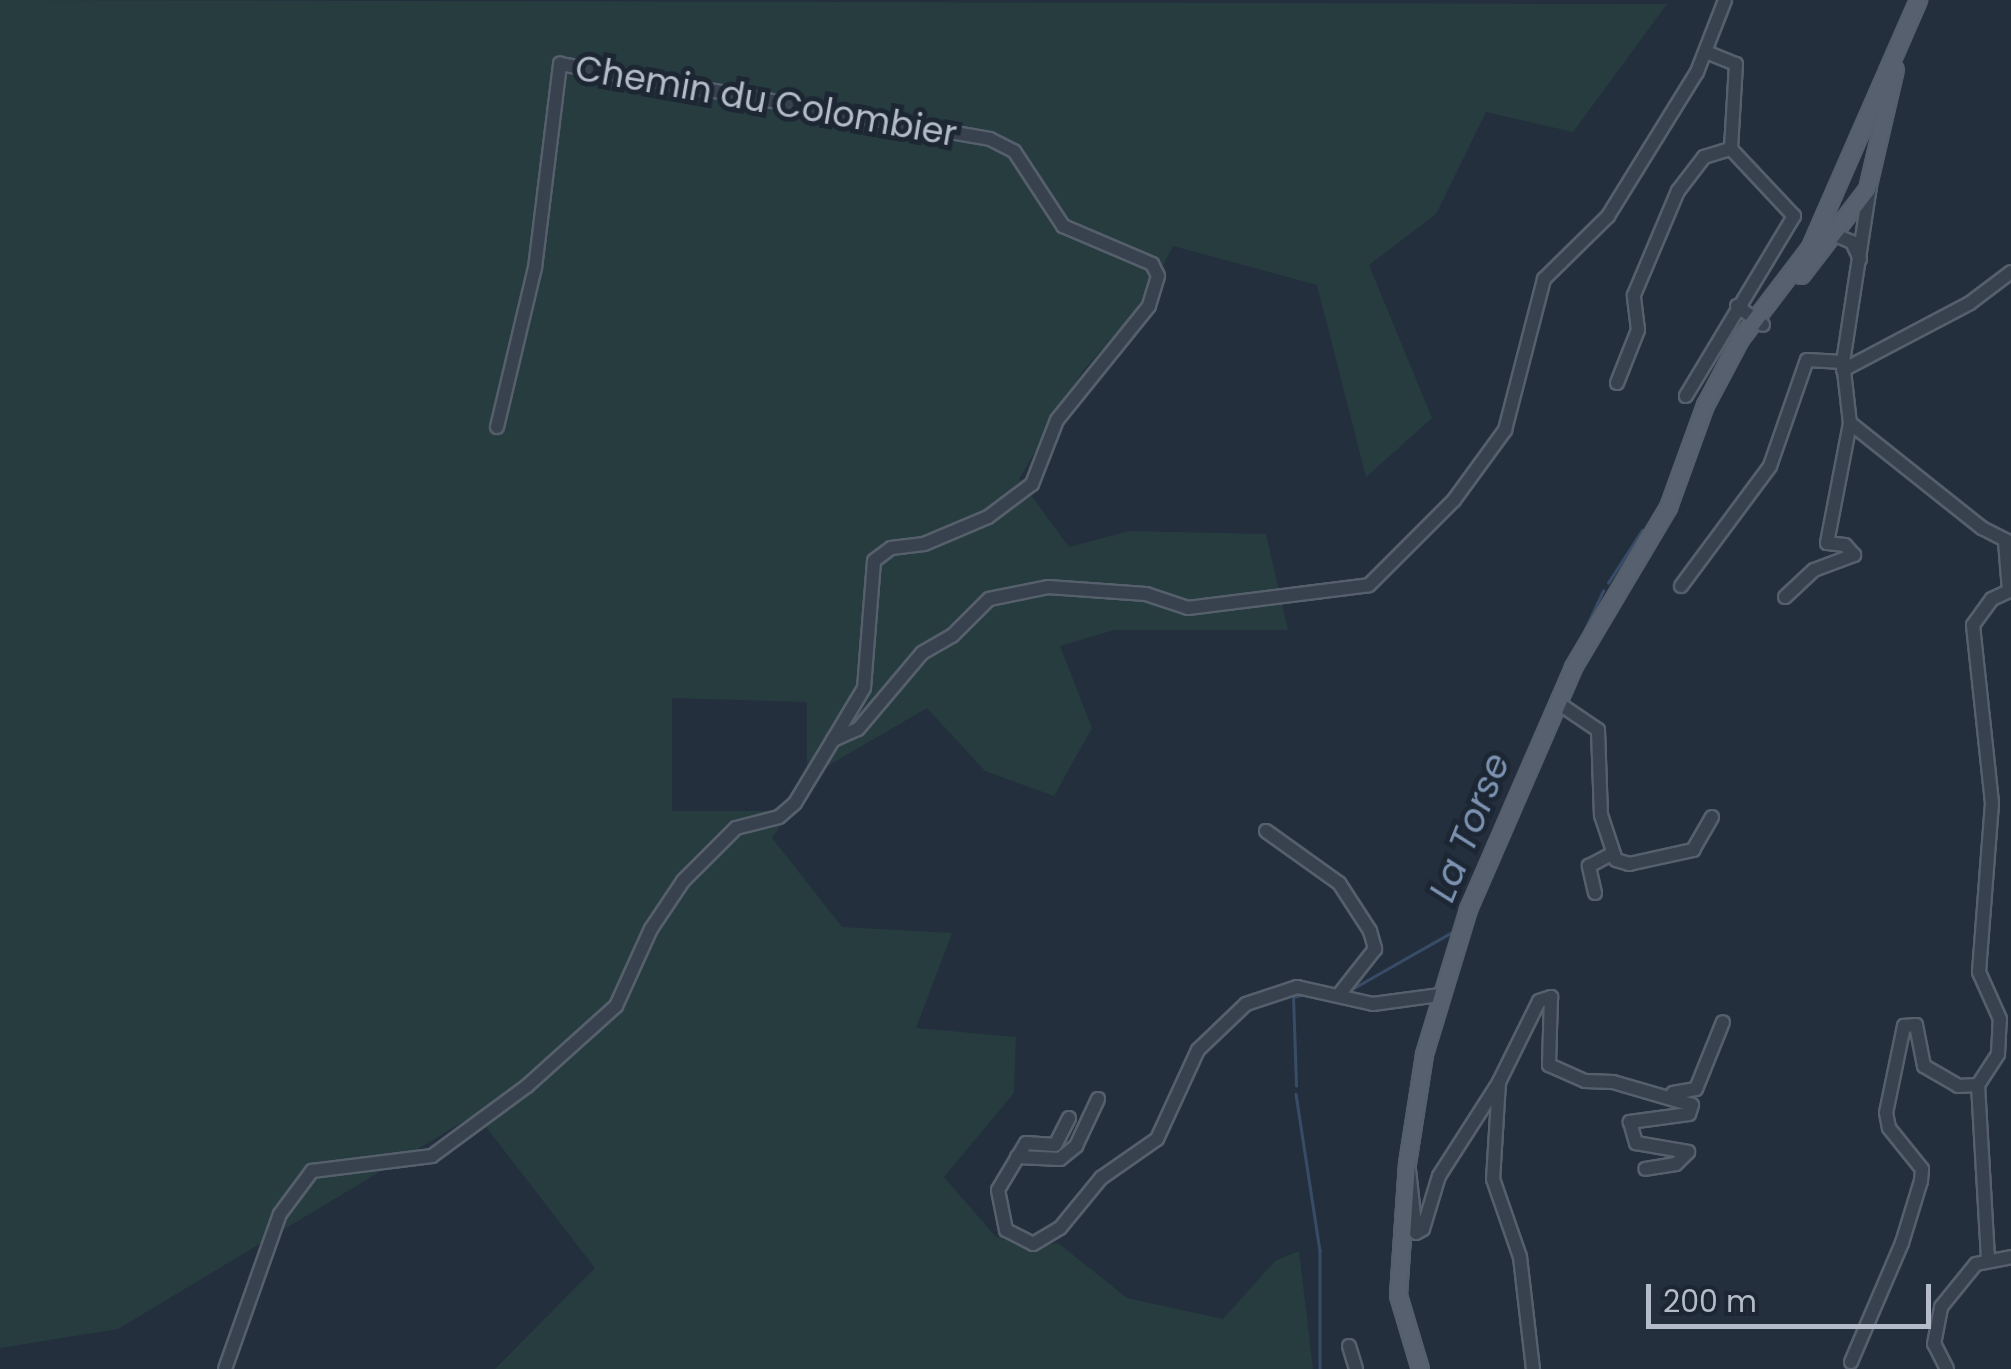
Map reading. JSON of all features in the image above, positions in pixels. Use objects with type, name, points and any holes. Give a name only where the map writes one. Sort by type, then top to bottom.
[{"type":"main road","points":[[1759,322],[1810,247],[1918,0]]},
{"type":"main road","points":[[1420,1369],[1398,1295],[1406,1163],[1438,1002],[1468,909],[1601,614],[1668,507],[1722,371],[1843,221],[1871,179],[1899,49]]},
{"type":"main road","points":[[1866,117],[1876,114],[1884,124]]},
{"type":"main road","points":[[1831,197],[1843,221]]},
{"type":"main road","points":[[1538,750],[1564,707],[1601,614]]},
{"type":"street","points":[[225,1369],[280,1214],[312,1170],[432,1156],[527,1086],[616,1006],[651,929],[683,881],[736,828],[779,817],[796,803],[833,740],[858,728],[922,654],[952,636],[989,598],[1048,588],[1146,594],[1188,608],[1369,585],[1454,500],[1505,430],[1518,402],[1544,279],[1608,216],[1706,52],[1725,0]]},
{"type":"street","points":[[1686,396],[1794,216],[1731,149],[1736,64],[1706,52]]},
{"type":"street","name":"Chemin du Colombier","points":[[497,427],[535,268],[560,64],[990,139],[1014,151],[1059,222],[1152,264],[1158,276],[1148,306],[1057,420],[1035,478],[1018,498],[988,517],[924,544],[890,548],[874,561],[877,583],[863,634],[864,688],[833,740]]},
{"type":"street","points":[[1617,383],[1638,330],[1634,295],[1678,191],[1704,157],[1731,149]]},
{"type":"street","points":[[1785,597],[1796,581],[1854,555],[1845,545],[1827,543],[1850,423],[1844,366],[1871,179]]},
{"type":"street","points":[[1843,221],[1862,256]]},
{"type":"street","points":[[1681,586],[1770,466],[1807,360],[1844,366],[1970,302],[2010,272]]},
{"type":"street","points":[[1737,306],[1759,322]]},
{"type":"street","points":[[1850,423],[1864,440],[2008,542],[2008,591],[1992,599],[1973,624],[1992,804],[1979,972],[2000,1019],[1998,1054],[1978,1085],[1988,1257],[1935,1320],[1934,1344],[1946,1369]]},
{"type":"street","points":[[1564,707],[1598,730],[1597,783],[1610,856]]},
{"type":"street","points":[[1596,893],[1589,866],[1610,856],[1629,864],[1694,850],[1712,817]]},
{"type":"street","points":[[1266,831],[1339,884],[1370,932],[1375,949],[1341,992]]},
{"type":"street","points":[[1070,1118],[1062,1141],[1026,1143],[998,1190],[997,1211],[1020,1240],[1042,1243],[1101,1178],[1157,1138],[1174,1093],[1214,1030],[1269,991],[1341,992],[1373,1004],[1404,1000],[1438,1002]]},
{"type":"street","points":[[1406,1163],[1416,1233],[1423,1230],[1439,1176],[1499,1082],[1545,995],[1552,1005],[1549,1065],[1585,1081],[1688,1102],[1692,1111],[1633,1119],[1629,1135],[1641,1145],[1685,1147],[1688,1156],[1645,1169]]},
{"type":"street","points":[[1662,1096],[1696,1089],[1723,1022]]},
{"type":"street","points":[[1851,1362],[1902,1243],[1922,1169],[1889,1128],[1886,1113],[1904,1026],[1916,1025],[1924,1066],[1937,1078],[1978,1085]]},
{"type":"street","points":[[1499,1082],[1493,1179],[1520,1257],[1534,1369]]},
{"type":"street","points":[[1017,1157],[1060,1158],[1076,1146],[1098,1100]]},
{"type":"street","points":[[1988,1257],[2011,1257]]},
{"type":"street","points":[[1349,1346],[1356,1369]]},
{"type":"green space","points":[[0,0],[1667,4],[1573,132],[1486,112],[1436,214],[1369,265],[1432,418],[1366,477],[1317,285],[1173,246],[1145,300],[1083,371],[1019,479],[1069,547],[1129,531],[1266,534],[1288,630],[1114,630],[1060,646],[1092,728],[1054,796],[985,771],[927,708],[807,778],[807,702],[672,698],[672,811],[791,811],[772,838],[842,927],[952,933],[916,1028],[1016,1037],[1014,1093],[944,1177],[995,1236],[1028,1247],[1058,1243],[1127,1298],[1223,1319],[1275,1261],[1299,1251],[1313,1369],[495,1369],[595,1268],[476,1114],[118,1329],[0,1348]]},
{"type":"waterway","name":"La Torse","points":[[1608,583],[1642,530]]},
{"type":"waterway","name":"La Torse","points":[[1577,646],[1603,591]]},
{"type":"waterway","name":"La Torse","points":[[1462,904],[1548,705]]},
{"type":"waterway","name":"La Torse","points":[[1352,989],[1454,931]]},
{"type":"waterway","points":[[1296,1086],[1293,997],[1302,995]]},
{"type":"waterway","points":[[1296,1094],[1320,1250],[1320,1369]]}]
